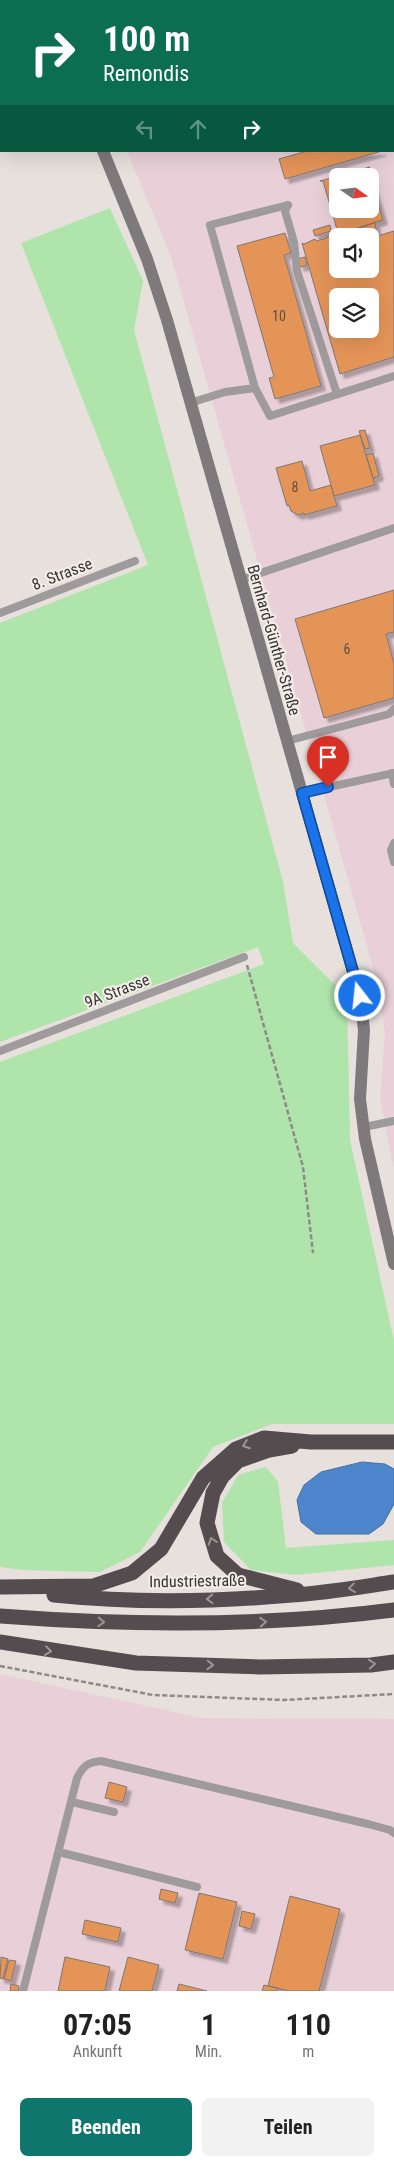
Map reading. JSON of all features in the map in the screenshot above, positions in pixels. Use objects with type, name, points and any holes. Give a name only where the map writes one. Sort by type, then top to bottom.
[{"type":"highway","points":[[0,1588],[93,1586],[132,1573],[161,1550],[203,1478],[236,1449],[264,1438],[311,1442],[394,1442]]},
{"type":"highway","points":[[311,1442],[269,1450],[238,1461],[222,1477],[213,1493],[207,1523],[217,1556],[238,1575],[311,1593]]},
{"type":"highway","name":"Industriestraße","points":[[0,1588],[88,1598],[178,1600],[311,1593],[394,1582]]},
{"type":"highway","points":[[0,1616],[108,1623],[184,1624],[248,1623],[344,1616],[394,1610]]},
{"type":"highway","points":[[0,1642],[136,1663],[260,1667],[371,1665],[394,1662]]},
{"type":"street","name":"Bernhard-Günther-Straße","points":[[103,152],[147,259],[360,996],[364,1030],[360,1100],[364,1127],[394,1264]]},
{"type":"lane","points":[[337,394],[297,271],[294,242],[285,211],[288,205],[210,225],[255,388],[270,416],[394,376]]},
{"type":"lane","points":[[190,403],[225,392],[255,388]]},
{"type":"lane","points":[[240,580],[394,528]]},
{"type":"lane","name":"8. Strasse","points":[[0,613],[135,561]]},
{"type":"lane","points":[[286,741],[389,714],[394,709]]},
{"type":"lane","points":[[302,793],[393,773],[394,784]]},
{"type":"lane","points":[[394,843],[391,850],[394,862]]},
{"type":"lane","name":"9A Strasse","points":[[0,1051],[244,957]]},
{"type":"lane","points":[[364,1127],[394,1121]]},
{"type":"lane","points":[[24,1991],[78,1778],[82,1768],[90,1762],[101,1761],[375,1826],[394,1833]]},
{"type":"lane","points":[[72,1802],[114,1812]]},
{"type":"lane","points":[[59,1852],[197,1887]]},
{"type":"path","points":[[244,957],[303,1167],[313,1253]]},
{"type":"path","points":[[0,1666],[153,1695],[284,1700],[394,1694]]},
{"type":"shaded area","points":[[127,152],[394,152],[394,1171],[380,1098],[385,1034],[380,992],[171,257]]},
{"type":"shaded area","points":[[0,1674],[202,1718],[394,1719],[394,1991],[0,1991]]},
{"type":"green space","points":[[110,208],[143,281],[134,330],[283,882],[293,943],[347,997],[350,1140],[394,1341],[394,1424],[272,1424],[213,1447],[140,1552],[100,1572],[22,1570],[0,1567],[0,1062],[264,964],[258,947],[0,1042],[0,623],[148,565],[21,243]]},
{"type":"green space","points":[[266,1467],[278,1482],[286,1548],[394,1540],[394,1565],[296,1575],[251,1570],[224,1542],[222,1503],[238,1475]]},
{"type":"water","points":[[362,1462],[385,1464],[394,1469],[394,1504],[383,1524],[369,1534],[316,1534],[301,1522],[297,1500],[304,1485],[321,1472]]},
{"type":"building","points":[[304,152],[379,152],[285,179],[279,159]]},
{"type":"building","points":[[329,178],[329,202],[323,181],[320,181]]},
{"type":"building","points":[[379,207],[383,220],[358,228],[337,228],[334,218],[379,218]]},
{"type":"building","points":[[375,222],[376,228],[359,228]]},
{"type":"building","points":[[330,225],[329,232],[315,236],[313,230]]},
{"type":"building","points":[[394,231],[394,357],[340,374],[330,338],[379,338],[379,288],[329,288],[329,336],[302,243],[329,236],[329,278],[379,278],[379,235]]},
{"type":"building","points":[[285,233],[291,253],[284,255],[321,386],[275,399],[269,378],[274,377],[237,246]]},
{"type":"building","points":[[305,257],[307,265],[300,267],[297,259]]},
{"type":"building","points":[[365,430],[370,448],[365,449],[359,431]]},
{"type":"building","points":[[360,435],[375,485],[334,496],[320,446]]},
{"type":"building","points":[[373,453],[379,476],[373,478],[366,455]]},
{"type":"building","points":[[302,461],[310,491],[331,485],[337,506],[298,515],[291,511],[289,505],[287,506],[276,468]]},
{"type":"building","points":[[394,590],[394,632],[386,634],[394,664],[394,698],[324,718],[295,619]]},
{"type":"building","points":[[109,1782],[127,1787],[123,1802],[105,1798]]},
{"type":"building","points":[[161,1889],[178,1893],[175,1903],[159,1899]]},
{"type":"building","points":[[199,1893],[237,1902],[223,1959],[185,1950]]},
{"type":"building","points":[[290,1896],[340,1909],[319,1991],[289,1991],[268,1986]]},
{"type":"building","points":[[242,1911],[255,1914],[251,1929],[239,1926]]},
{"type":"building","points":[[85,1920],[121,1928],[118,1942],[82,1934]]},
{"type":"building","points":[[1,1957],[8,1959],[3,1979],[0,1978]]},
{"type":"building","points":[[65,1957],[110,1967],[105,1991],[58,1991]]},
{"type":"building","points":[[128,1957],[159,1965],[152,1991],[119,1991]]},
{"type":"building","points":[[9,1960],[16,1961],[11,1981],[4,1979]]},
{"type":"building","points":[[11,1984],[19,1986],[18,1991],[10,1991]]},
{"type":"building","points":[[179,1984],[207,1991],[177,1991]]},
{"type":"building","points":[[264,1985],[278,1988],[278,1991],[262,1991]]},
{"type":"route","points":[[328,787],[302,793],[360,996]]}]
